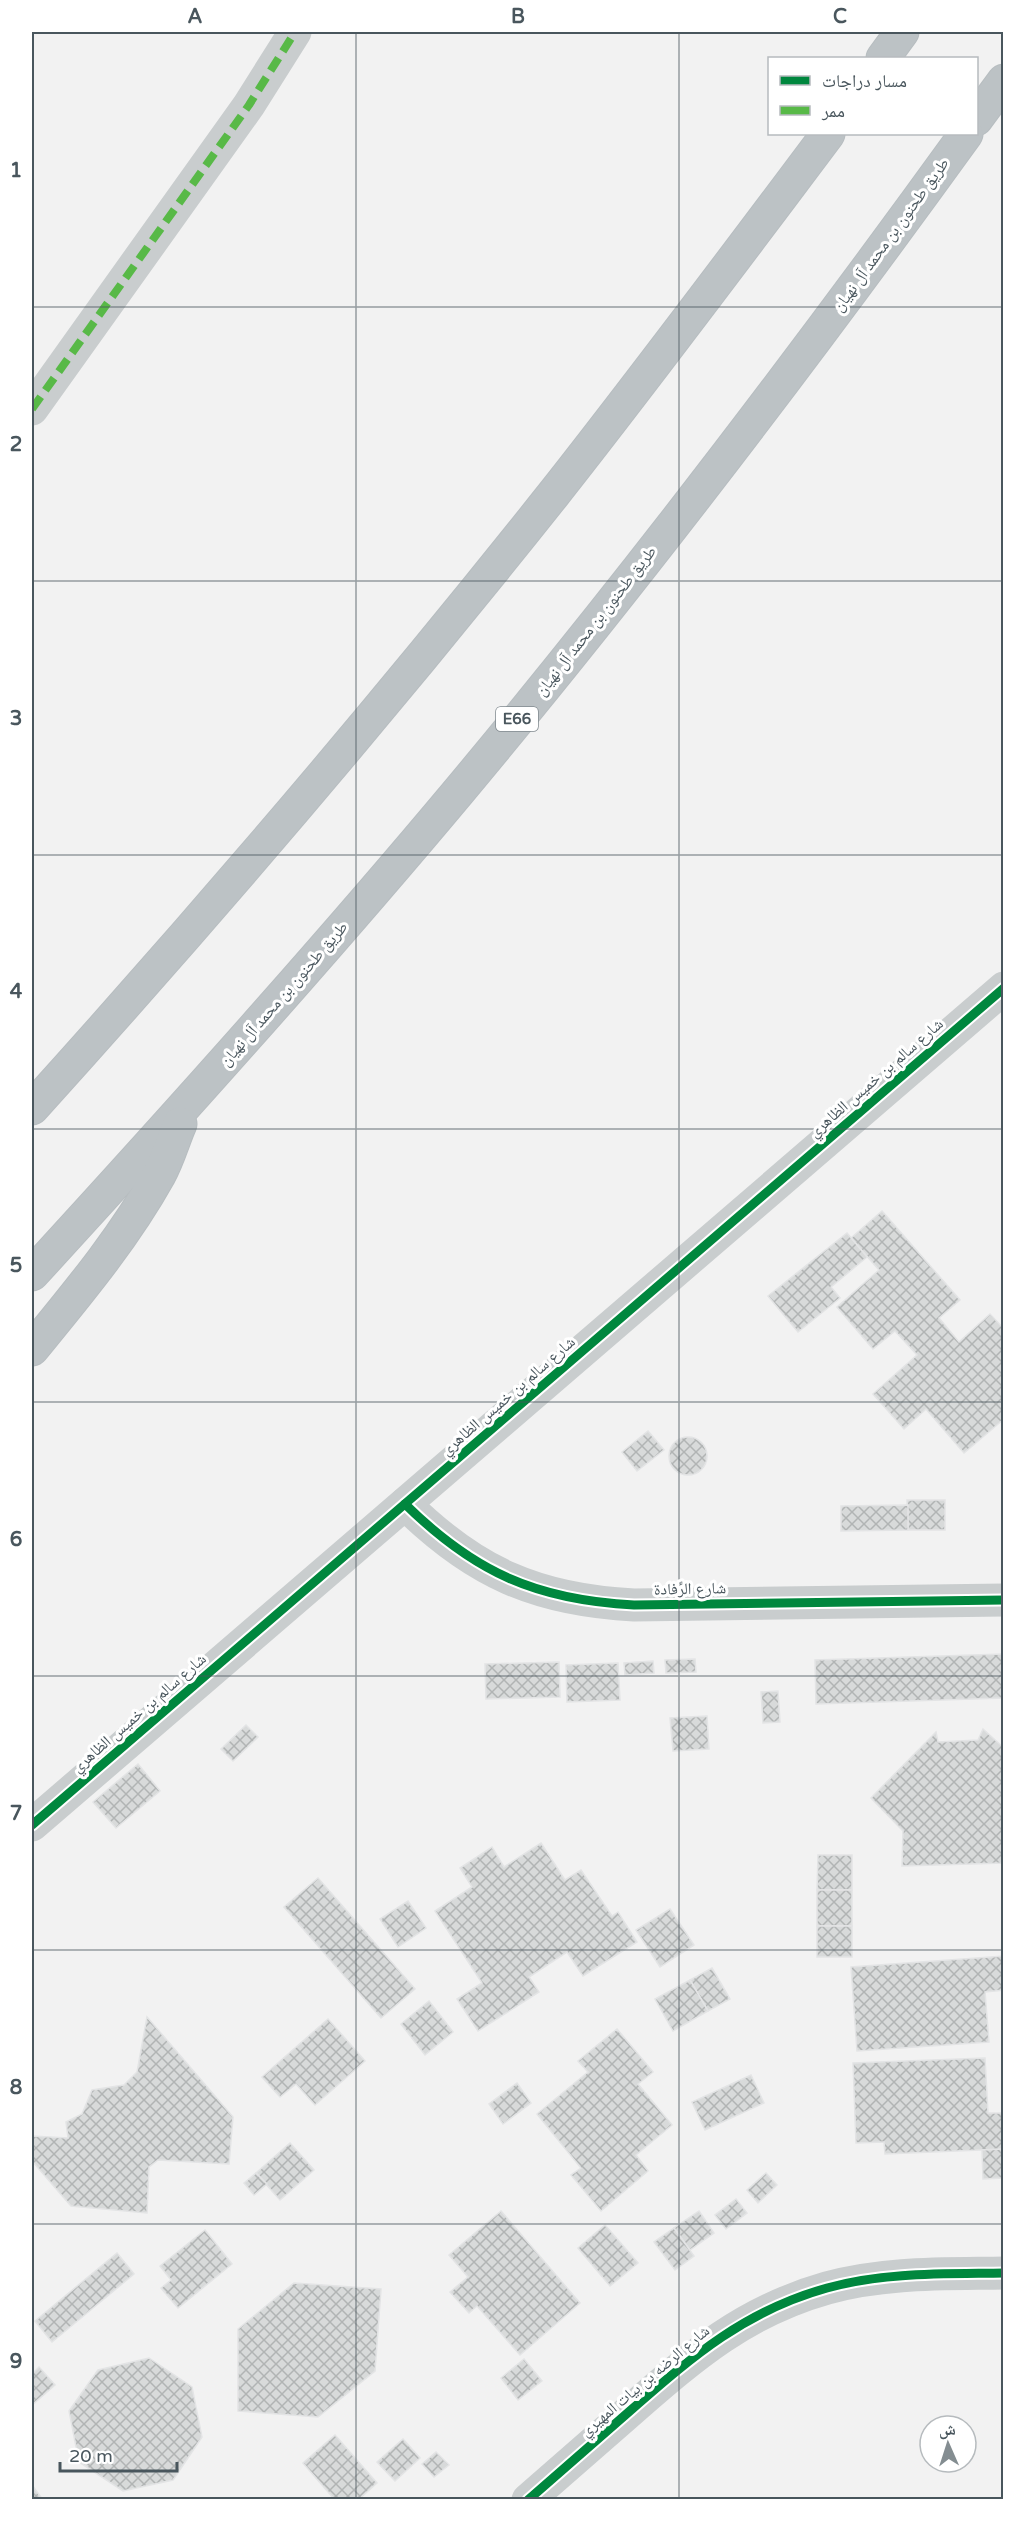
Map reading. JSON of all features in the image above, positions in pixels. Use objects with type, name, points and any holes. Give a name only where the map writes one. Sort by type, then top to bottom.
[{"type":"highway","points":[[884,57],[902,32]]},
{"type":"highway","points":[[978,115],[1004,81]]},
{"type":"highway","points":[[32,1108],[252,859],[404,679],[697,309],[827,135]]},
{"type":"highway","name":"طريق طحنون بن محمد آل نهيان","points":[[32,1274],[311,965],[584,639],[872,263],[965,135]]},
{"type":"highway","points":[[32,1349],[95,1270],[154,1182],[188,1102]]},
{"type":"street","points":[[32,409],[249,105],[295,32]]},
{"type":"street","name":"شارع سالم بن خميس الظاهري","points":[[32,1825],[1004,988]]},
{"type":"street","name":"شارع الرِّفادة","points":[[405,1504],[431,1530],[460,1552],[492,1571],[525,1586],[597,1603],[634,1605],[1004,1600]]},
{"type":"street","name":"شارع الرضه بن بيات المهيري","points":[[528,2499],[681,2367],[714,2341],[749,2319],[788,2301],[828,2288],[870,2279],[912,2275],[1004,2273]]},
{"type":"building","points":[[882,1211],[960,1300],[939,1318],[959,1342],[990,1314],[1004,1329],[1004,1419],[964,1453],[926,1409],[904,1429],[873,1394],[917,1355],[895,1331],[873,1349],[837,1307],[879,1270],[851,1238]]},
{"type":"building","points":[[847,1233],[867,1257],[831,1287],[840,1298],[798,1332],[768,1296]]},
{"type":"building","points":[[648,1431],[664,1450],[637,1471],[622,1452]]},
{"type":"building","points":[[688,1437],[695,1438],[701,1443],[706,1449],[706,1463],[701,1469],[695,1474],[688,1475],[681,1474],[675,1469],[670,1463],[669,1456],[670,1449],[675,1443],[681,1438]]},
{"type":"building","points":[[907,1500],[945,1500],[945,1530],[908,1530]]},
{"type":"building","points":[[908,1505],[908,1530],[841,1531],[841,1506]]},
{"type":"building","points":[[1004,1654],[1004,1698],[816,1704],[815,1660]]},
{"type":"building","points":[[695,1659],[696,1672],[666,1673],[665,1660]]},
{"type":"building","points":[[653,1661],[654,1673],[625,1675],[624,1663]]},
{"type":"building","points":[[559,1662],[560,1697],[486,1699],[485,1664]]},
{"type":"building","points":[[618,1663],[620,1700],[567,1702],[566,1665]]},
{"type":"building","points":[[778,1691],[780,1722],[763,1723],[761,1692]]},
{"type":"building","points":[[707,1716],[709,1749],[673,1751],[670,1718]]},
{"type":"building","points":[[246,1725],[258,1737],[233,1761],[221,1749]]},
{"type":"building","points":[[983,1729],[1004,1748],[1004,1863],[902,1866],[903,1831],[871,1798],[936,1732],[938,1742],[978,1740]]},
{"type":"building","points":[[138,1764],[160,1791],[116,1828],[93,1802]]},
{"type":"building","points":[[541,1843],[565,1880],[581,1870],[612,1916],[618,1912],[637,1942],[583,1976],[567,1952],[529,1977],[539,1992],[478,2031],[457,1999],[482,1983],[435,1911],[472,1887],[460,1868],[492,1847],[504,1867]]},
{"type":"building","points":[[818,1855],[852,1855],[852,1890],[817,1890]]},
{"type":"building","points":[[318,1878],[415,1989],[381,2018],[284,1907]]},
{"type":"building","points":[[817,1890],[852,1890],[852,1926],[817,1926]]},
{"type":"building","points":[[408,1901],[426,1928],[398,1947],[380,1919]]},
{"type":"building","points":[[670,1909],[694,1945],[660,1967],[636,1930]]},
{"type":"building","points":[[817,1926],[852,1926],[852,1957],[817,1957]]},
{"type":"building","points":[[1004,1956],[1004,1990],[985,1992],[989,2042],[857,2051],[851,1967]]},
{"type":"building","points":[[712,1968],[730,1999],[708,2011],[690,1980]]},
{"type":"building","points":[[690,1980],[708,2011],[673,2031],[655,1999]]},
{"type":"building","points":[[429,2001],[453,2032],[425,2055],[401,2024]]},
{"type":"building","points":[[147,2017],[233,2117],[229,2164],[158,2160],[149,2167],[147,2213],[71,2206],[32,2161],[32,2136],[68,2138],[66,2122],[82,2114],[92,2090],[124,2085],[137,2072]]},
{"type":"building","points":[[328,2019],[365,2061],[315,2105],[296,2084],[280,2097],[262,2077]]},
{"type":"building","points":[[617,2029],[653,2072],[638,2084],[672,2125],[636,2155],[648,2171],[601,2211],[571,2175],[581,2168],[537,2114],[588,2072],[578,2061]]},
{"type":"building","points":[[985,2058],[988,2113],[1004,2113],[1004,2149],[885,2154],[884,2142],[856,2143],[853,2063]]},
{"type":"building","points":[[751,2075],[764,2103],[705,2130],[692,2102]]},
{"type":"building","points":[[517,2083],[531,2103],[503,2124],[489,2104]]},
{"type":"building","points":[[290,2143],[314,2170],[280,2200],[256,2173]]},
{"type":"building","points":[[1004,2149],[1004,2178],[983,2179],[982,2150]]},
{"type":"building","points":[[256,2173],[267,2184],[254,2195],[244,2183]]},
{"type":"building","points":[[766,2173],[777,2185],[758,2203],[747,2190]]},
{"type":"building","points":[[736,2199],[747,2213],[726,2229],[715,2215]]},
{"type":"building","points":[[501,2211],[580,2303],[520,2355],[477,2306],[469,2313],[450,2292],[468,2277],[449,2255]]},
{"type":"building","points":[[699,2211],[714,2233],[690,2250],[674,2228]]},
{"type":"building","points":[[605,2225],[638,2263],[610,2286],[578,2248]]},
{"type":"building","points":[[674,2228],[694,2256],[675,2270],[654,2242]]},
{"type":"building","points":[[205,2230],[232,2264],[178,2308],[161,2288],[171,2280],[160,2266]]},
{"type":"building","points":[[117,2253],[134,2274],[52,2342],[35,2321]]},
{"type":"building","points":[[294,2283],[381,2289],[375,2371],[318,2417],[238,2411],[238,2329]]},
{"type":"building","points":[[149,2358],[192,2387],[202,2437],[173,2480],[123,2491],[79,2462],[69,2411],[98,2370]]},
{"type":"building","points":[[524,2359],[542,2381],[518,2400],[501,2378]]},
{"type":"building","points":[[39,2367],[55,2385],[32,2405],[32,2374]]},
{"type":"building","points":[[335,2435],[377,2483],[358,2500],[335,2500],[303,2463]]},
{"type":"building","points":[[403,2439],[420,2458],[395,2481],[377,2462]]},
{"type":"building","points":[[436,2452],[449,2465],[434,2477],[422,2464]]},
{"type":"building","points":[[32,2485],[43,2500],[32,2500]]},
{"type":"marked path","points":[[32,409],[249,105],[295,32]]},
{"type":"cycle path","points":[[32,1825],[1004,988]]},
{"type":"cycle path","points":[[405,1504],[456,1548],[482,1565],[537,1589],[567,1597],[634,1605],[1004,1600]]},
{"type":"cycle path","points":[[528,2500],[699,2353],[746,2322],[771,2309],[827,2288],[870,2279],[892,2276],[1004,2273]]}]
